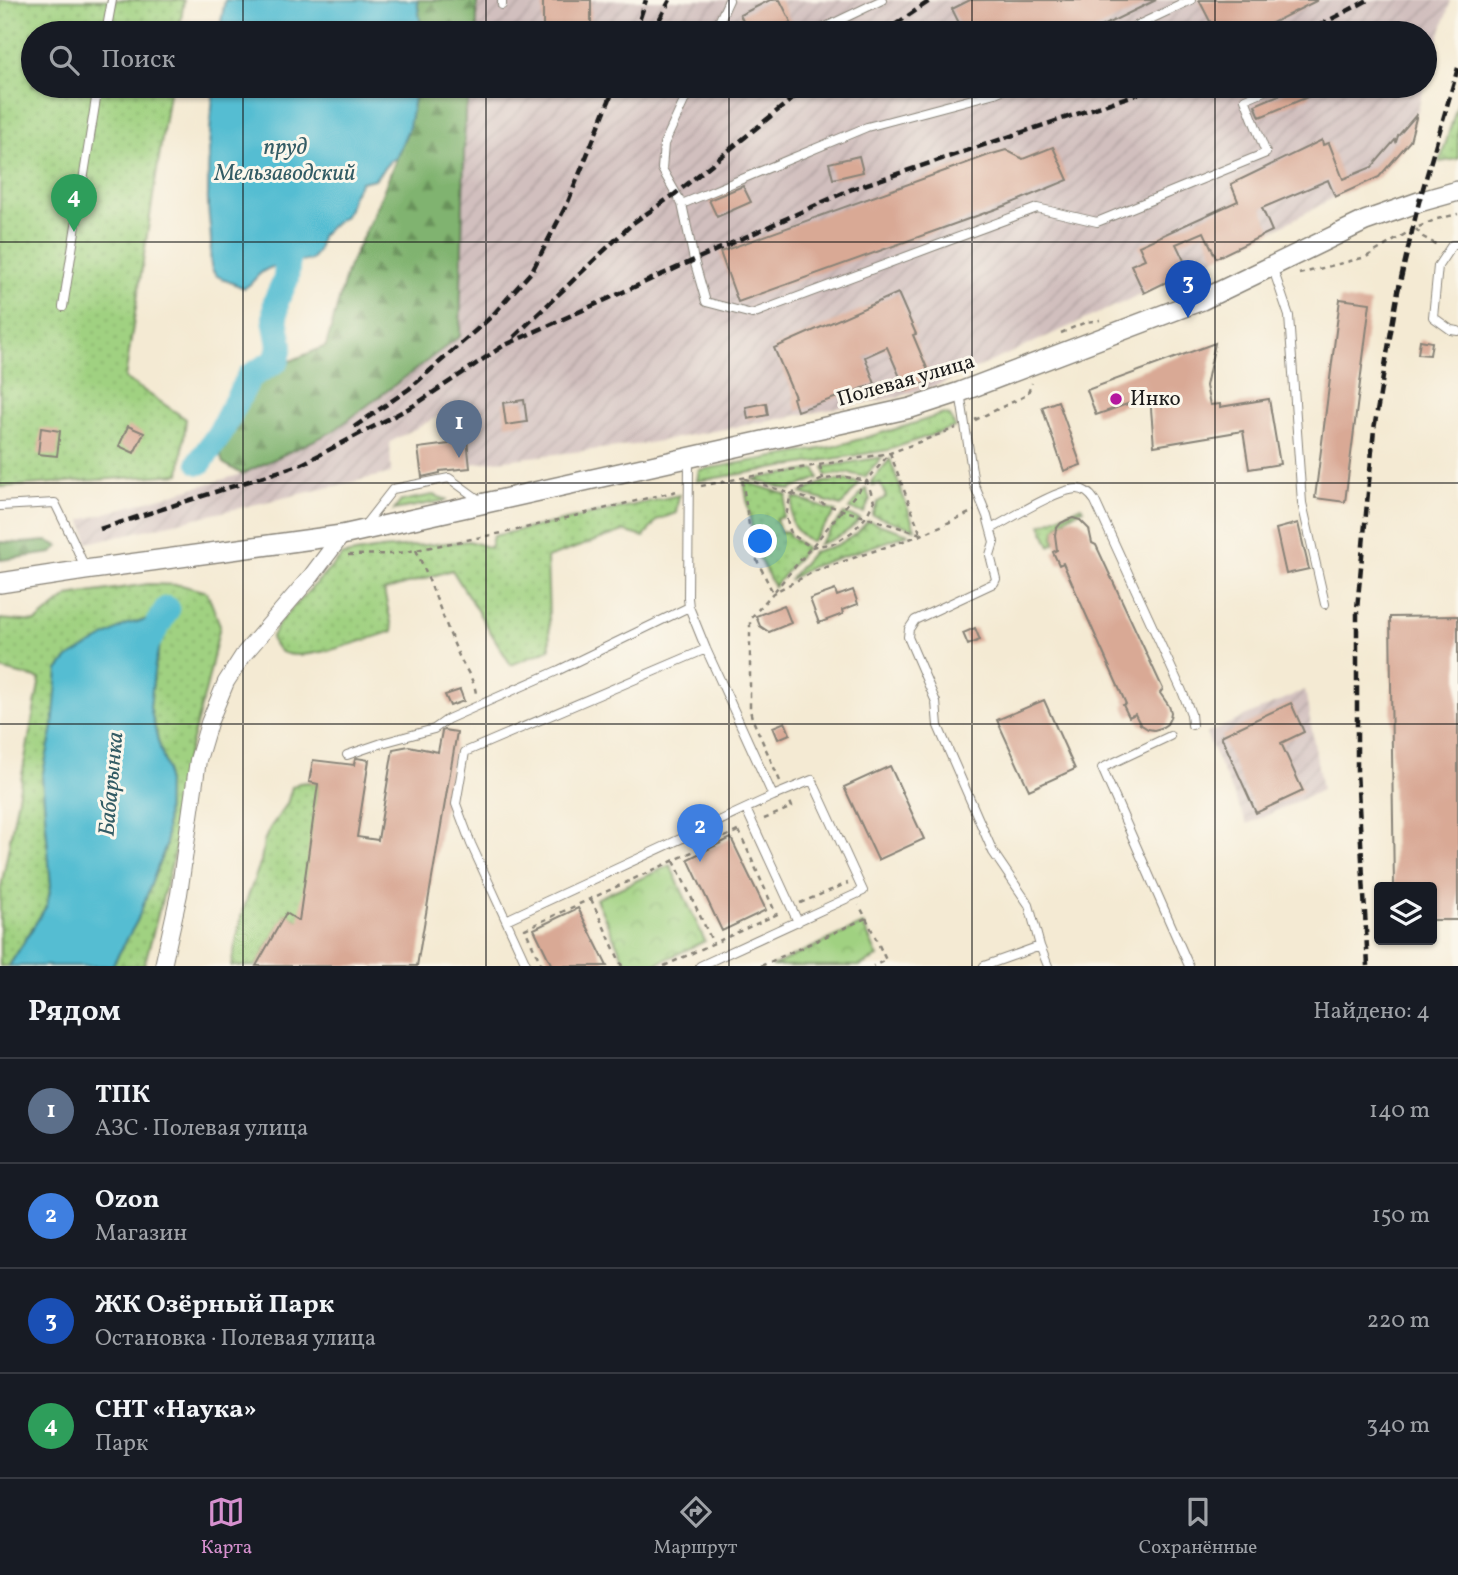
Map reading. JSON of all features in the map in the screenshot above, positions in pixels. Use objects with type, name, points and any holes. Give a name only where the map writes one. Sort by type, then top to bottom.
[{"type":"street","name":"Полевая улица","points":[[0,583],[351,533],[911,408],[1202,300],[1365,221],[1458,191]]},
{"type":"street","points":[[163,966],[179,894],[198,760],[221,693],[244,654],[351,533]]},
{"type":"lane","points":[[108,21],[112,0]]},
{"type":"lane","points":[[719,21],[729,0]]},
{"type":"lane","points":[[838,21],[882,0]]},
{"type":"lane","points":[[1146,21],[1191,0]]},
{"type":"lane","points":[[63,307],[96,98]]},
{"type":"lane","points":[[685,98],[664,144],[662,169],[682,204],[706,302],[752,314],[1037,208],[1097,222],[1266,153],[1245,99],[1247,98]]},
{"type":"lane","points":[[682,204],[867,127],[976,98]]},
{"type":"lane","points":[[1458,245],[1452,245],[1438,266],[1433,317],[1451,330],[1458,331]]},
{"type":"lane","points":[[1272,266],[1289,316],[1302,503],[1325,604]]},
{"type":"lane","points":[[960,392],[974,484],[994,542],[990,555],[996,579],[994,583],[915,620],[909,629],[908,637],[936,702],[938,726],[993,852],[1029,905],[1048,966]]},
{"type":"lane","points":[[689,458],[689,607],[773,796]]},
{"type":"lane","points":[[351,533],[393,489],[449,478],[485,503]]},
{"type":"lane","points":[[991,529],[1048,498],[1076,489],[1091,496],[1096,501],[1182,691],[1191,714],[1192,725]]},
{"type":"lane","points":[[0,506],[55,503],[85,570]]},
{"type":"lane","points":[[347,755],[434,729],[448,719],[559,670],[689,607]]},
{"type":"lane","points":[[527,966],[471,844],[456,804],[465,752],[706,649]]},
{"type":"lane","points":[[1170,736],[1102,768],[1189,966]]},
{"type":"lane","points":[[506,920],[812,780],[863,891],[700,966]]},
{"type":"lane","points":[[746,809],[797,922]]},
{"type":"lane","points":[[984,966],[1040,946]]},
{"type":"path","points":[[1415,229],[1433,243]]},
{"type":"path","points":[[542,966],[525,929],[792,807],[750,710],[750,619],[890,453],[921,535]]},
{"type":"path","points":[[820,465],[823,480]]},
{"type":"path","points":[[791,494],[823,480],[846,477],[867,481]]},
{"type":"path","points":[[773,593],[753,552],[741,478],[921,535]]},
{"type":"path","points":[[791,494],[786,516],[791,534],[811,547],[835,543],[852,532],[866,517],[874,501],[867,481]]},
{"type":"path","points":[[773,593],[814,571],[921,535],[983,507]]},
{"type":"path","points":[[416,550],[476,690],[477,706]]},
{"type":"path","points":[[738,831],[776,914]]},
{"type":"path","points":[[673,860],[713,943]]},
{"type":"path","points":[[664,966],[848,882],[886,960],[873,966]]},
{"type":"path","points":[[591,898],[622,966]]},
{"type":"path","points":[[761,966],[866,918]]},
{"type":"shaded area","points":[[477,0],[1451,0],[1437,45],[1437,21],[477,21]]},
{"type":"shaded area","points":[[470,98],[1421,98],[1410,141],[1379,177],[1157,287],[941,384],[898,397],[643,444],[470,464],[467,439],[456,407],[390,442],[391,473],[88,543],[82,520],[242,474],[332,432],[460,336],[465,111]]},
{"type":"shaded area","points":[[1305,690],[1322,790],[1247,824],[1206,734]]},
{"type":"green space","points":[[0,0],[184,0],[181,21],[21,21],[21,98],[168,98],[125,378],[186,419],[180,474],[0,487]]},
{"type":"green space","points":[[417,0],[477,0],[477,21],[420,21]]},
{"type":"green space","points":[[414,98],[470,98],[465,111],[460,336],[332,432],[242,474],[223,463],[218,448],[252,382],[281,365],[326,346],[348,268],[376,209],[409,127]]},
{"type":"green space","points":[[1458,102],[1458,159],[1440,162]]},
{"type":"green space","points":[[943,414],[950,416],[955,427],[888,450],[697,481],[699,470],[832,447]]},
{"type":"green space","points":[[882,457],[865,477],[848,473],[826,476],[824,467]]},
{"type":"green space","points":[[890,459],[915,529],[872,515],[878,502],[886,497],[880,483],[873,486],[871,482]]},
{"type":"green space","points":[[816,469],[819,478],[790,490],[752,479]]},
{"type":"green space","points":[[846,480],[860,483],[841,506],[801,493],[824,482]]},
{"type":"green space","points":[[744,481],[787,495],[783,517],[776,519],[781,533],[788,531],[790,536],[806,548],[774,587],[755,550]]},
{"type":"green space","points":[[866,488],[870,500],[864,513],[849,509]]},
{"type":"green space","points":[[433,495],[448,500],[394,510],[401,501]]},
{"type":"green space","points":[[679,495],[676,513],[657,520],[644,537],[623,531],[547,558],[550,649],[511,665],[452,570],[384,591],[393,631],[335,649],[302,655],[280,651],[271,638],[281,620],[343,555],[469,541],[490,548],[493,536]]},
{"type":"green space","points":[[794,497],[836,512],[811,542],[792,524]]},
{"type":"green space","points":[[1081,506],[1083,509],[1066,518],[1058,526],[1055,530],[1055,543],[1050,546],[1041,525]]},
{"type":"green space","points":[[844,514],[860,519],[842,534],[819,544]]},
{"type":"green space","points":[[868,521],[909,534],[811,567],[789,580],[813,552],[837,545],[856,534]]},
{"type":"green space","points":[[47,541],[59,546],[52,553],[0,560],[0,542]]},
{"type":"green space","points":[[148,584],[181,585],[207,592],[220,625],[187,758],[177,844],[144,966],[112,966],[137,921],[166,845],[167,770],[150,707],[155,664],[164,628],[53,727],[42,777],[51,886],[47,905],[9,966],[0,966],[0,893],[40,679],[0,669],[0,619],[36,622],[68,596]]},
{"type":"green space","points":[[309,782],[318,784],[303,923],[286,914],[256,966],[231,966],[242,913],[261,861],[264,841],[287,804],[292,787]]},
{"type":"green space","points":[[670,865],[705,941],[652,966],[627,966],[596,899]]},
{"type":"green space","points":[[863,924],[878,957],[859,966],[772,966]]},
{"type":"water","points":[[225,0],[417,0],[420,21],[221,21]]},
{"type":"water","name":"пруд Мельзаводский","points":[[213,98],[414,98],[409,127],[396,158],[390,161],[375,179],[361,182],[344,217],[321,236],[318,251],[311,260],[271,267],[244,288],[217,276],[211,263],[208,207]]},
{"type":"water","points":[[151,619],[164,627],[155,664],[150,707],[167,770],[166,845],[137,921],[112,966],[9,966],[47,905],[51,886],[42,777],[53,727],[58,670],[68,658],[127,624]]},
{"type":"building","points":[[543,0],[591,0],[591,21],[543,21]]},
{"type":"building","points":[[770,0],[780,0],[790,21],[743,21],[740,15]]},
{"type":"building","points":[[970,0],[1156,0],[1113,21],[958,21],[952,9]]},
{"type":"building","points":[[1199,0],[1318,0],[1276,21],[1210,21]]},
{"type":"building","points":[[1272,98],[1305,98],[1260,117],[1255,105]]},
{"type":"building","points":[[1417,114],[1410,141],[1379,177],[1335,197],[1328,180],[1262,208],[1272,231],[1216,258],[1204,232],[1176,244],[1189,271],[1144,293],[1131,265],[1145,259],[1139,246],[1238,201],[1231,184],[1322,140],[1323,145],[1329,143],[1343,179],[1372,167],[1395,140],[1396,142]]},
{"type":"building","points":[[1053,147],[1068,180],[1007,205],[738,302],[720,252],[989,155],[1006,150],[1023,159]]},
{"type":"building","points":[[859,156],[863,172],[833,179],[829,163]]},
{"type":"building","points":[[743,186],[751,202],[717,217],[709,200]]},
{"type":"building","points":[[898,293],[932,380],[906,391],[887,347],[865,357],[875,384],[797,411],[793,398],[795,397],[774,348]]},
{"type":"building","points":[[1340,299],[1370,303],[1345,502],[1315,498]]},
{"type":"building","points":[[1420,340],[1432,342],[1430,355],[1418,354]]},
{"type":"building","name":"Инко","points":[[1215,343],[1206,386],[1210,405],[1220,404],[1220,407],[1269,399],[1280,464],[1249,469],[1243,431],[1154,446],[1150,396],[1096,415],[1087,390]]},
{"type":"building","points":[[524,400],[527,422],[506,425],[503,403]]},
{"type":"building","points":[[1058,401],[1081,465],[1064,471],[1042,407]]},
{"type":"building","points":[[766,403],[768,415],[748,419],[746,407]]},
{"type":"building","points":[[128,426],[144,433],[134,453],[119,446]]},
{"type":"building","points":[[41,428],[60,431],[57,456],[38,454]]},
{"type":"building","points":[[467,439],[470,468],[440,471],[422,477],[418,448]]},
{"type":"building","points":[[1073,518],[1080,520],[1089,529],[1092,543],[1096,545],[1163,689],[1160,693],[1171,712],[1167,724],[1161,728],[1148,729],[1140,724],[1135,714],[1129,717],[1123,705],[1126,704],[1063,563],[1059,565],[1053,552],[1057,550],[1056,529],[1061,523]]},
{"type":"building","points":[[1298,523],[1309,569],[1286,574],[1276,529]]},
{"type":"building","points":[[835,590],[837,596],[853,590],[858,604],[842,610],[843,614],[819,623],[810,599]]},
{"type":"building","points":[[784,605],[791,623],[769,632],[760,626],[756,616]]},
{"type":"building","points":[[1458,616],[1458,920],[1437,920],[1437,882],[1394,882],[1390,617]]},
{"type":"building","points":[[975,628],[980,640],[968,645],[963,633]]},
{"type":"building","points":[[460,690],[464,701],[450,706],[445,695]]},
{"type":"building","points":[[1044,700],[1075,769],[1029,790],[997,720]]},
{"type":"building","points":[[1291,703],[1304,732],[1281,743],[1303,791],[1256,813],[1221,736]]},
{"type":"building","points":[[785,722],[790,734],[778,739],[773,727]]},
{"type":"building","points":[[444,730],[457,732],[417,966],[256,966],[286,913],[299,921],[318,784],[309,782],[313,760],[354,765],[357,758],[369,760],[357,837],[378,840],[393,749],[409,746],[438,752]]},
{"type":"building","points":[[890,766],[924,839],[878,860],[844,787]]},
{"type":"building","points":[[731,838],[766,910],[722,931],[688,859]]},
{"type":"building","points":[[578,908],[607,966],[552,966],[534,929]]},
{"type":"waterway","name":"Бабарынка","points":[[200,462],[219,435],[249,377],[277,360],[280,345],[275,319],[276,301],[286,279],[295,231]]},
{"type":"waterway","name":"Бабарынка","points":[[140,655],[167,609]]},
{"type":"railway","points":[[639,21],[646,0]]},
{"type":"railway","points":[[659,21],[670,0]]},
{"type":"railway","points":[[900,21],[931,0]]},
{"type":"railway","points":[[1328,21],[1368,0]]},
{"type":"railway","points":[[1368,966],[1357,771],[1357,609],[1374,429],[1398,291],[1419,202],[1458,68]]},
{"type":"railway","points":[[354,427],[409,389],[491,317],[532,271],[568,202],[610,98]]},
{"type":"railway","points":[[514,337],[633,223],[675,194],[793,98]]},
{"type":"railway","points":[[100,529],[302,464],[413,406],[503,346],[852,189],[1125,98]]},
{"type":"place","name":"СНТ «Наука»","points":[[74,232]]},
{"type":"place","name":"ЖК Озёрный Парк","points":[[1188,318]]},
{"type":"place","name":"Инко","points":[[1116,399]]},
{"type":"place","name":"ТПК","points":[[459,458]]},
{"type":"place","name":"Ozon","points":[[700,862]]}]
